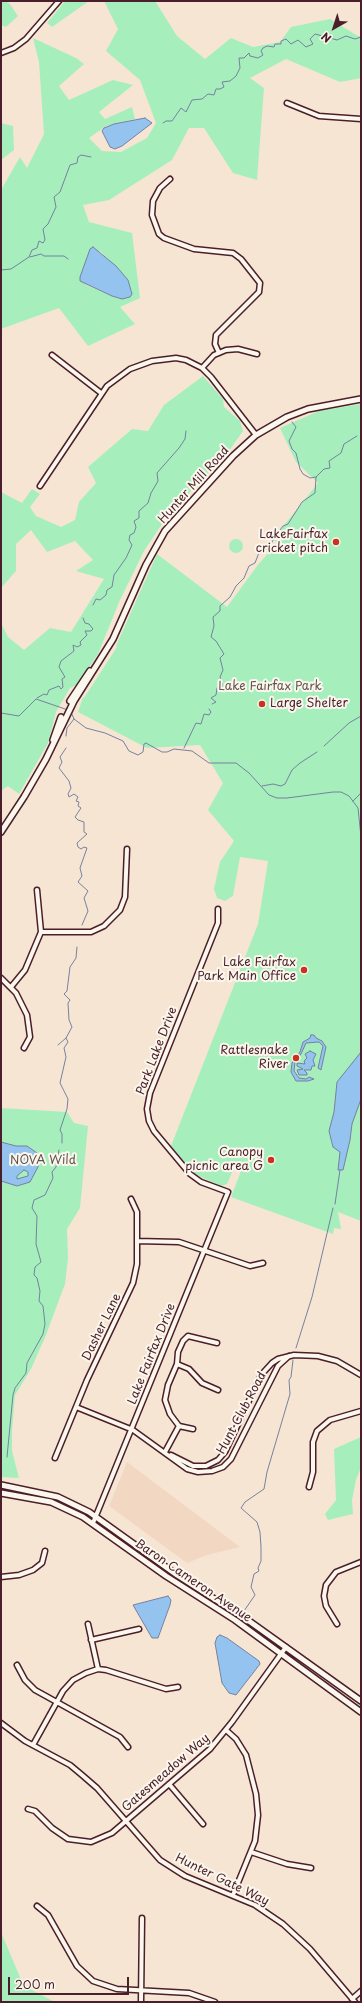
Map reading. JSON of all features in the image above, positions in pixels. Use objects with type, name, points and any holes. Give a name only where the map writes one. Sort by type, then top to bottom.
[{"type":"main road","name":"Hunter Mill Road","points":[[1,832],[24,797],[53,745],[65,713],[78,687],[104,654],[117,632],[140,578],[160,538],[233,456],[256,435],[274,424],[300,412],[325,404],[361,399]]},
{"type":"main road","name":"Baron Cameron Avenue","points":[[1,1485],[58,1496],[96,1516],[177,1575],[249,1621],[361,1701]]},
{"type":"main road","name":"Baron Cameron Avenue","points":[[1,1493],[51,1502],[73,1511],[93,1523],[166,1576],[234,1620],[361,1712]]},
{"type":"street","points":[[1,53],[14,48],[26,39],[59,1]]},
{"type":"street","points":[[287,103],[319,116],[361,119]]},
{"type":"street","points":[[170,179],[158,191],[153,201],[152,215],[159,234],[164,238],[194,249],[233,253],[241,259],[260,283],[259,292],[215,338],[215,344],[219,353]]},
{"type":"street","points":[[202,368],[210,359],[219,353],[238,349],[257,354]]},
{"type":"street","points":[[52,355],[101,393]]},
{"type":"street","points":[[40,486],[101,393],[122,374],[152,360],[176,358],[186,360],[202,368],[211,377],[256,435]]},
{"type":"street","points":[[41,932],[90,932],[104,926],[120,910],[125,896],[127,849]]},
{"type":"street","points":[[11,987],[25,970],[41,932],[37,890]]},
{"type":"street","name":"Park Lake Drive","points":[[218,909],[218,923],[150,1093],[147,1109],[149,1121],[154,1132],[190,1174],[200,1182],[228,1192]]},
{"type":"street","points":[[1,978],[11,987],[20,1000],[29,1023],[30,1037],[24,1048]]},
{"type":"street","name":"Lake Fairfax Drive","points":[[93,1523],[228,1192]]},
{"type":"street","name":"Dasher Lane","points":[[55,1458],[76,1407],[132,1288],[137,1264],[137,1212],[131,1199]]},
{"type":"street","points":[[137,1241],[179,1242],[250,1266],[263,1263]]},
{"type":"street","points":[[193,1429],[179,1426],[170,1414],[165,1400],[168,1385],[177,1364],[178,1352],[183,1341],[188,1336],[216,1343]]},
{"type":"street","name":"Hunt Club Road","points":[[165,1452],[193,1466],[206,1466],[221,1457],[261,1375],[272,1363],[283,1357],[309,1355],[329,1358],[345,1365],[361,1375]]},
{"type":"street","name":"Hunt Club Road","points":[[76,1407],[132,1430],[187,1469],[206,1472],[218,1469],[226,1464],[240,1443],[278,1366],[289,1356]]},
{"type":"street","points":[[177,1364],[189,1369],[202,1383],[218,1390]]},
{"type":"street","points":[[309,1487],[312,1477],[313,1442],[317,1432],[330,1420],[361,1411]]},
{"type":"street","points":[[165,1452],[179,1426]]},
{"type":"street","points":[[231,1438],[240,1443]]},
{"type":"street","points":[[1,1577],[19,1575],[33,1570],[42,1563],[45,1551]]},
{"type":"street","points":[[337,1624],[325,1601],[326,1585],[336,1572],[361,1562]]},
{"type":"street","points":[[88,1624],[98,1669]]},
{"type":"street","points":[[92,1640],[139,1629]]},
{"type":"street","name":"Gatesmeadow Way","points":[[28,1809],[35,1811],[60,1835],[78,1841],[91,1842],[102,1838],[126,1822],[210,1749],[226,1730],[286,1647]]},
{"type":"street","points":[[17,1665],[30,1685],[39,1693],[120,1737],[128,1747]]},
{"type":"street","points":[[33,1745],[63,1690],[73,1680],[86,1673],[98,1669],[114,1671],[166,1688],[178,1687]]},
{"type":"street","name":"Hunter Gate Way","points":[[1,1723],[33,1745],[70,1765],[82,1775],[160,1860],[174,1870],[233,1895],[268,1913],[297,1936],[353,2000]]},
{"type":"street","points":[[226,1730],[236,1739],[243,1750],[256,1794],[258,1824],[251,1852],[233,1895]]},
{"type":"street","points":[[169,1784],[204,1824]]},
{"type":"street","points":[[251,1852],[287,1864],[311,1868]]},
{"type":"street","points":[[37,1906],[48,1915],[77,1966],[87,1977],[106,1987],[189,1993],[215,2002]]},
{"type":"street","points":[[141,2002],[142,1918]]},
{"type":"street","points":[[353,2000],[361,1991]]},
{"type":"shaded area","points":[[127,1462],[240,1547],[207,1555],[187,1563],[109,1506]]},
{"type":"green space","points":[[1,1],[6,1],[10,4],[18,16],[6,27],[1,25]]},
{"type":"green space","points":[[65,1],[89,1],[52,27],[47,23]]},
{"type":"green space","points":[[104,1],[155,1],[177,36],[205,59],[231,38],[253,47],[280,42],[291,27],[330,19],[358,36],[361,36],[361,78],[340,82],[286,59],[250,78],[264,88],[257,180],[233,173],[204,128],[189,128],[172,160],[109,200],[83,205],[89,222],[132,233],[140,298],[120,307],[135,324],[88,346],[59,308],[1,329],[1,190],[20,157],[27,168],[44,134],[39,62],[33,38],[76,58],[84,64],[59,86],[69,100],[113,80],[133,85],[99,112],[105,119],[132,107],[135,119],[106,126],[89,138],[102,151],[121,152],[147,138],[156,123],[140,80],[106,51],[118,29]],"holes":[[[100,251],[128,280],[132,294],[122,299],[86,285]]]},
{"type":"green space","points":[[1,123],[13,126],[14,150],[1,160]]},
{"type":"green space","points":[[203,376],[223,399],[224,407],[240,421],[243,431],[231,448],[166,518],[144,551],[120,600],[98,654],[77,685],[70,688],[56,712],[48,743],[19,794],[8,786],[1,791],[1,623],[8,637],[24,650],[50,628],[71,632],[104,579],[76,571],[93,560],[75,541],[47,552],[31,530],[16,544],[16,571],[1,588],[1,492],[22,503],[32,489],[40,494],[30,507],[36,516],[61,527],[75,520],[79,502],[96,483],[88,467],[132,429],[148,431],[164,405]]},
{"type":"green space","name":"Lake Fairfax Park","points":[[361,404],[361,1221],[338,1212],[341,1229],[334,1228],[333,1234],[231,1197],[241,1171],[234,1168],[227,1184],[221,1186],[194,1173],[171,1146],[258,924],[268,861],[240,857],[233,896],[225,901],[217,898],[214,889],[220,862],[234,841],[208,810],[223,783],[200,745],[147,748],[78,712],[83,697],[84,698],[117,647],[116,646],[157,554],[227,607],[257,566],[277,543],[273,539],[318,483],[296,462],[280,428],[319,411]]},
{"type":"green space","points":[[233,539],[239,539],[243,543],[243,549],[239,553],[233,553],[229,549],[229,543]]},
{"type":"green space","name":"NOVA Wild","points":[[1,1108],[67,1112],[74,1123],[88,1126],[80,1208],[67,1229],[68,1258],[65,1284],[46,1335],[31,1369],[15,1395],[12,1451],[19,1478],[1,1477]]},
{"type":"green space","points":[[361,1437],[361,1467],[356,1480],[352,1500],[353,1514],[328,1520],[325,1514],[336,1500],[334,1449]]},
{"type":"green space","points":[[1,1932],[22,1982],[28,1988],[55,2002],[1,2002]]},
{"type":"water","points":[[145,118],[152,123],[122,146],[115,149],[110,147],[102,131],[104,128],[114,124]]},
{"type":"water","points":[[93,247],[116,266],[128,280],[132,294],[130,297],[122,299],[112,296],[80,281],[90,249]]},
{"type":"water","name":"Rattlesnake River","points":[[311,1035],[314,1035],[322,1041],[326,1047],[321,1070],[318,1068],[323,1046],[319,1042],[306,1043],[295,1062],[294,1071],[299,1078],[306,1079],[309,1077],[314,1079],[308,1081],[296,1081],[291,1072],[292,1063],[300,1052],[303,1042],[310,1038]]},
{"type":"water","points":[[310,1051],[316,1054],[313,1060],[315,1066],[312,1066],[311,1070],[304,1070],[307,1075],[299,1075],[297,1070],[303,1069],[297,1066],[297,1063],[305,1064],[304,1061],[307,1058],[305,1054]]},
{"type":"water","points":[[361,1052],[361,1099],[352,1124],[343,1170],[338,1170],[340,1152],[333,1147],[329,1131],[334,1112],[337,1082]]},
{"type":"water","points":[[1,1142],[16,1146],[27,1146],[37,1153],[39,1158],[38,1167],[30,1182],[17,1186],[1,1181]],"holes":[[[24,1170],[28,1172],[28,1176],[17,1179],[17,1176]]]},
{"type":"water","points":[[168,1596],[171,1600],[170,1605],[158,1638],[152,1638],[133,1605]]},
{"type":"water","points":[[220,1635],[227,1638],[259,1661],[260,1664],[236,1695],[229,1693],[222,1683],[215,1643],[217,1637]]},
{"type":"waterway","points":[[163,123],[166,121],[172,121],[181,108],[186,112],[192,100],[202,99],[208,94],[214,95],[216,89],[224,87],[222,82],[230,81],[236,76],[240,68],[239,58],[244,58],[249,53],[250,56],[258,58],[263,55],[261,51],[263,48],[267,46],[274,47],[275,44],[281,44],[281,41],[286,39],[291,44],[298,40],[306,47],[313,44],[310,39],[315,34],[337,40],[346,36],[355,39],[361,37]]},
{"type":"waterway","points":[[1,270],[11,269],[29,257],[32,250],[37,248],[39,241],[43,243],[45,240],[43,229],[48,224],[56,207],[54,197],[60,192],[70,165],[77,163],[78,157],[81,155],[91,157]]},
{"type":"waterway","points":[[30,257],[41,254],[44,256],[64,256],[68,259]]},
{"type":"waterway","points":[[292,422],[296,427],[289,441],[292,449],[296,453],[300,469],[303,474],[310,478],[316,477]]},
{"type":"waterway","points":[[93,605],[96,599],[100,600],[106,595],[107,590],[112,587],[114,575],[126,558],[132,545],[129,540],[130,535],[134,533],[136,527],[134,521],[139,518],[139,511],[148,503],[151,493],[158,481],[157,473],[179,448],[185,439],[186,431]]},
{"type":"waterway","points":[[212,704],[216,702],[211,698],[216,695],[217,688],[223,686],[220,677],[223,670],[220,658],[224,654],[216,641],[211,637],[214,626],[213,617],[220,611],[220,606],[230,597],[236,586],[244,578],[249,566],[255,563],[260,550],[268,549],[276,535],[283,526],[288,524],[302,502],[315,493],[316,477],[324,469],[330,468],[329,461],[341,453],[344,444],[357,436]]},
{"type":"waterway","points":[[37,698],[44,694],[47,695],[49,690],[59,686],[61,689],[63,687],[62,679],[65,677],[59,667],[61,661],[74,651],[73,645],[77,647],[81,645],[80,642],[87,635],[85,631],[91,631],[93,629],[89,624],[85,623],[83,618]]},
{"type":"waterway","points":[[1,713],[19,716],[36,699],[68,710]]},
{"type":"waterway","points":[[184,748],[196,723],[201,724],[204,714],[209,715],[211,712],[209,709]]},
{"type":"waterway","points":[[71,712],[74,719],[86,728],[105,733],[123,741],[129,751],[138,755],[143,752],[144,744],[146,743],[162,752],[167,752],[174,749],[192,751],[209,763],[236,763],[249,773],[269,795],[277,798],[341,792],[349,796],[358,808],[361,837]]},
{"type":"waterway","points":[[324,746],[349,723],[361,716]]},
{"type":"waterway","points":[[66,736],[67,728],[74,719]]},
{"type":"waterway","points":[[66,748],[60,757],[62,762],[59,768],[69,781],[71,788],[68,794],[69,797],[74,794],[78,797],[76,801],[79,802],[78,806],[81,808],[75,817],[84,822],[84,832],[87,834],[77,843],[78,847],[81,849],[84,847],[87,848],[80,868],[82,876],[78,882],[88,891],[84,898],[88,911],[82,925]]},
{"type":"waterway","points":[[262,786],[273,784],[281,786],[285,784],[292,770],[317,752]]},
{"type":"waterway","points":[[353,801],[361,793]]},
{"type":"waterway","points":[[62,1143],[62,1134],[60,1130],[67,1109],[68,1099],[60,1083],[66,1057],[64,1048],[68,1042],[66,1038],[72,1027],[69,1020],[68,1003],[70,1000],[64,994],[67,991],[70,967],[76,958],[77,947]]},
{"type":"waterway","points":[[58,1045],[66,1038]]},
{"type":"waterway","points":[[7,1457],[13,1395],[15,1388],[26,1373],[27,1363],[43,1334],[45,1324],[43,1306],[39,1301],[40,1291],[37,1278],[34,1275],[35,1267],[41,1262],[36,1244],[37,1216],[32,1208],[34,1200],[45,1195],[53,1178],[52,1172],[56,1167],[59,1150]]},
{"type":"waterway","points":[[335,1204],[340,1170]]},
{"type":"waterway","points":[[296,1348],[312,1297],[333,1208]]},
{"type":"waterway","points":[[244,1611],[255,1595],[251,1587],[254,1574],[259,1571],[258,1568],[261,1561],[261,1547],[260,1532],[257,1522],[241,1508],[245,1502],[264,1489],[267,1472],[290,1394],[289,1380],[291,1377],[293,1360]]},
{"type":"place","name":"LakeFairfax cricket pitch","points":[[336,542]]},
{"type":"place","name":"Large Shelter","points":[[262,704]]},
{"type":"place","name":"Lake Fairfax Park Main Office","points":[[304,970]]},
{"type":"place","name":"Rattlesnake River","points":[[296,1058]]},
{"type":"place","name":"Canopy picnic area G","points":[[271,1160]]}]
